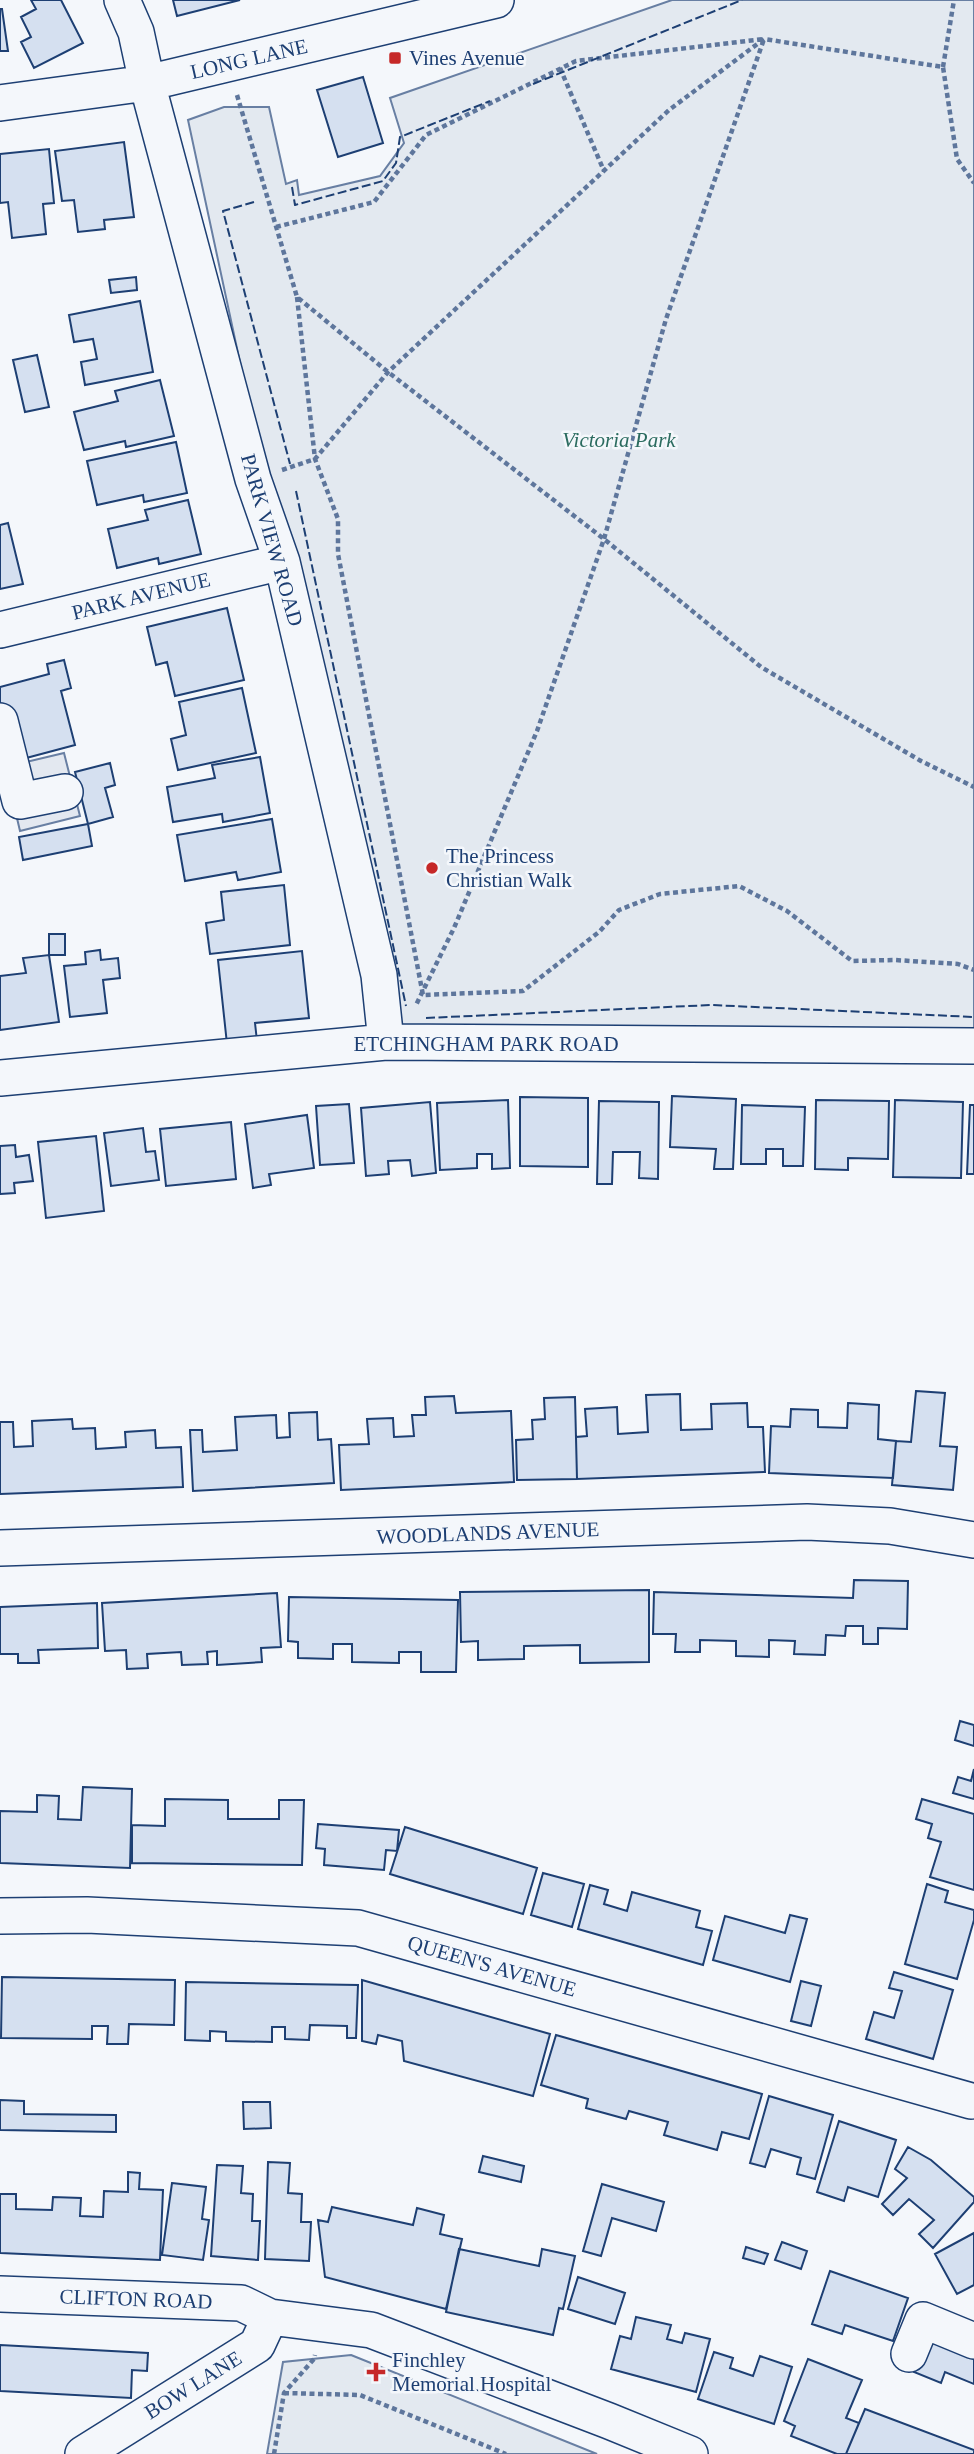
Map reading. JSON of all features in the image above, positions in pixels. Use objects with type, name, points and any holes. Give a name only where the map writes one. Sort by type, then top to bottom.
[{"type":"street","name":"PARK VIEW ROAD","points":[[122,0],[136,32],[253,479],[282,562],[379,975],[386,1042]]},
{"type":"street","name":"LONG LANE","points":[[0,103],[148,83],[496,0]]},
{"type":"street","name":"PARK AVENUE","points":[[0,630],[282,562]]},
{"type":"street","points":[[0,721],[20,802],[65,792]]},
{"type":"street","name":"ETCHINGHAM PARK ROAD","points":[[0,1078],[386,1042],[974,1046]]},
{"type":"street","name":"WOODLANDS AVENUE","points":[[0,1548],[807,1522],[890,1526],[974,1539]]},
{"type":"street","name":"QUEEN'S AVENUE","points":[[0,1916],[87,1915],[358,1928],[973,2100]]},
{"type":"street","name":"CLIFTON ROAD","points":[[0,2294],[241,2303],[270,2316]]},
{"type":"street","points":[[270,2316],[371,2330],[690,2454]]},
{"type":"street","name":"BOW LANE","points":[[83,2454],[257,2345],[270,2316]]},
{"type":"street","points":[[909,2354],[923,2320],[974,2341]]},
{"type":"path","points":[[954,0],[943,67],[957,159],[974,183]]},
{"type":"path","points":[[276,227],[374,202],[426,135],[576,61],[764,39],[943,67]]},
{"type":"path","points":[[253,479],[315,459],[388,372],[669,110],[764,39]]},
{"type":"path","points":[[386,1042],[423,995],[537,731],[604,539],[666,319],[764,39]]},
{"type":"path","points":[[228,64],[297,297],[315,459],[338,519],[338,554],[423,995]]},
{"type":"path","points":[[560,68],[604,171]]},
{"type":"path","points":[[297,297],[388,372],[604,539],[761,667],[921,761],[974,787]]},
{"type":"path","points":[[423,995],[523,991],[599,933],[619,910],[660,894],[739,886],[787,911],[852,961],[895,960],[958,964],[974,970]]},
{"type":"path","points":[[274,2454],[284,2393],[314,2359],[320,2323]]},
{"type":"path","points":[[284,2393],[360,2395],[506,2454]]},
{"type":"green space","name":"Victoria Park","points":[[672,0],[974,0],[974,1046],[386,1043],[188,120],[224,107],[269,107],[286,184],[297,180],[299,195],[380,176],[404,143],[390,98]]},
{"type":"green space","points":[[351,2355],[597,2454],[267,2454],[283,2362]]},
{"type":"shaded area","points":[[64,753],[80,816],[20,831],[5,767]]},
{"type":"building","points":[[31,0],[61,0],[83,43],[34,68],[21,42],[31,37],[21,17],[36,9]]},
{"type":"building","points":[[173,0],[240,0],[177,16]]},
{"type":"building","points":[[2,9],[8,51],[0,51]]},
{"type":"building","points":[[363,77],[383,143],[338,157],[317,90]]},
{"type":"building","points":[[124,142],[134,217],[104,220],[105,229],[78,232],[74,200],[62,201],[55,151]]},
{"type":"building","points":[[49,149],[54,203],[43,204],[46,234],[12,238],[8,202],[0,203],[0,154]]},
{"type":"building","points":[[136,277],[137,290],[111,293],[109,280]]},
{"type":"building","points":[[140,301],[153,372],[85,385],[81,362],[97,359],[93,339],[74,342],[69,315]]},
{"type":"building","points":[[37,355],[49,407],[25,412],[13,360]]},
{"type":"building","points":[[160,380],[174,436],[126,447],[125,441],[84,450],[74,412],[118,401],[115,391]]},
{"type":"building","points":[[176,442],[187,493],[144,502],[143,495],[97,505],[87,461]]},
{"type":"building","points":[[188,500],[201,554],[159,564],[158,558],[117,568],[108,529],[148,520],[145,510]]},
{"type":"building","points":[[8,523],[23,584],[0,589],[0,525]]},
{"type":"building","points":[[227,608],[244,680],[175,696],[167,662],[156,665],[147,627]]},
{"type":"building","points":[[64,660],[71,688],[61,691],[75,745],[15,761],[0,703],[0,687],[49,674],[47,664]]},
{"type":"building","points":[[242,688],[256,753],[178,770],[171,739],[186,735],[179,702]]},
{"type":"building","points":[[260,757],[270,813],[223,822],[222,814],[173,822],[167,787],[215,778],[212,765]]},
{"type":"building","points":[[110,763],[115,785],[105,788],[113,817],[88,824],[75,772]]},
{"type":"building","points":[[272,819],[281,872],[238,880],[236,872],[185,881],[177,835]]},
{"type":"building","points":[[88,824],[92,846],[23,860],[19,837]]},
{"type":"building","points":[[284,885],[290,945],[210,954],[206,923],[224,920],[221,892]]},
{"type":"building","points":[[49,934],[65,934],[65,955],[49,955]]},
{"type":"building","points":[[100,950],[101,960],[118,958],[120,978],[103,980],[107,1013],[70,1017],[64,966],[86,964],[85,952]]},
{"type":"building","points":[[302,951],[309,1018],[255,1023],[257,1041],[227,1044],[218,960]]},
{"type":"building","points":[[49,955],[59,1022],[0,1030],[0,976],[26,973],[23,958]]},
{"type":"building","points":[[672,1096],[736,1099],[733,1169],[714,1169],[716,1149],[670,1147]]},
{"type":"building","points":[[520,1097],[588,1098],[588,1167],[520,1166]]},
{"type":"building","points":[[508,1100],[510,1168],[492,1169],[492,1154],[477,1154],[477,1168],[440,1170],[437,1103]]},
{"type":"building","points":[[816,1100],[889,1101],[888,1159],[848,1158],[848,1170],[815,1169]]},
{"type":"building","points":[[895,1100],[963,1102],[961,1178],[893,1177]]},
{"type":"building","points":[[599,1101],[659,1102],[658,1179],[639,1178],[640,1152],[613,1152],[612,1184],[597,1184]]},
{"type":"building","points":[[430,1102],[436,1173],[412,1176],[410,1160],[388,1161],[389,1174],[366,1176],[361,1108]]},
{"type":"building","points":[[349,1104],[354,1163],[320,1165],[316,1106]]},
{"type":"building","points":[[742,1105],[805,1107],[803,1166],[783,1166],[783,1149],[766,1149],[766,1164],[741,1164]]},
{"type":"building","points":[[970,1105],[974,1105],[974,1174],[967,1174]]},
{"type":"building","points":[[307,1115],[314,1168],[269,1174],[271,1185],[253,1188],[245,1124]]},
{"type":"building","points":[[231,1122],[236,1179],[166,1186],[160,1129]]},
{"type":"building","points":[[143,1128],[146,1152],[155,1151],[159,1180],[111,1186],[104,1133]]},
{"type":"building","points":[[96,1136],[104,1211],[46,1218],[38,1142]]},
{"type":"building","points":[[15,1145],[16,1157],[29,1155],[33,1181],[14,1183],[15,1193],[0,1194],[0,1146]]},
{"type":"building","points":[[916,1391],[945,1393],[940,1446],[957,1447],[953,1490],[892,1485],[896,1441],[911,1442]]},
{"type":"building","points":[[680,1394],[681,1430],[712,1429],[711,1404],[747,1403],[748,1427],[763,1427],[765,1472],[577,1479],[576,1437],[587,1436],[585,1409],[617,1407],[618,1434],[648,1432],[646,1395]]},
{"type":"building","points":[[454,1396],[456,1413],[511,1411],[514,1482],[341,1490],[339,1445],[369,1444],[367,1419],[393,1418],[394,1437],[414,1436],[412,1415],[426,1415],[425,1397]]},
{"type":"building","points":[[575,1397],[577,1479],[517,1480],[516,1440],[533,1439],[532,1420],[545,1419],[544,1398]]},
{"type":"building","points":[[848,1403],[879,1405],[878,1439],[896,1441],[893,1478],[769,1473],[771,1426],[790,1427],[791,1409],[818,1410],[818,1427],[847,1428]]},
{"type":"building","points":[[317,1412],[318,1440],[331,1439],[334,1483],[193,1491],[190,1430],[202,1430],[203,1452],[237,1450],[235,1417],[276,1415],[277,1438],[290,1437],[289,1413]]},
{"type":"building","points":[[72,1419],[73,1429],[95,1428],[96,1449],[126,1447],[125,1432],[155,1430],[156,1448],[181,1447],[183,1487],[0,1494],[0,1422],[13,1422],[14,1447],[33,1446],[32,1421]]},
{"type":"building","points":[[854,1580],[908,1581],[907,1629],[878,1628],[878,1644],[863,1644],[863,1626],[846,1626],[845,1636],[826,1635],[825,1655],[794,1654],[795,1641],[769,1640],[769,1657],[736,1656],[736,1641],[700,1640],[700,1652],[675,1652],[676,1634],[653,1634],[654,1592],[853,1598]]},
{"type":"building","points":[[649,1590],[649,1662],[580,1663],[580,1645],[524,1646],[524,1659],[478,1660],[478,1641],[461,1642],[460,1592]]},
{"type":"building","points":[[277,1593],[281,1647],[261,1648],[262,1662],[217,1665],[217,1651],[207,1652],[208,1664],[182,1665],[181,1652],[147,1654],[148,1668],[127,1669],[126,1650],[105,1651],[102,1603]]},
{"type":"building","points":[[289,1597],[458,1600],[456,1672],[421,1672],[421,1652],[399,1652],[399,1663],[352,1662],[352,1644],[333,1644],[333,1659],[298,1658],[298,1642],[288,1641]]},
{"type":"building","points":[[97,1603],[98,1648],[38,1650],[39,1663],[18,1663],[18,1654],[0,1654],[0,1607]]},
{"type":"building","points":[[960,1721],[974,1725],[974,1746],[955,1740]]},
{"type":"building","points":[[974,1769],[974,1799],[953,1793],[958,1777],[971,1781]]},
{"type":"building","points":[[83,1787],[132,1789],[130,1868],[0,1863],[0,1811],[37,1812],[37,1795],[59,1796],[58,1819],[81,1820]]},
{"type":"building","points":[[165,1799],[228,1800],[228,1819],[279,1819],[279,1800],[304,1800],[302,1865],[132,1863],[132,1825],[165,1826]]},
{"type":"building","points":[[922,1799],[974,1814],[974,1890],[930,1877],[941,1842],[928,1838],[932,1824],[916,1819]]},
{"type":"building","points":[[318,1824],[399,1830],[397,1851],[386,1850],[384,1870],[324,1865],[325,1849],[316,1848]]},
{"type":"building","points":[[405,1827],[537,1868],[523,1914],[390,1874]]},
{"type":"building","points":[[543,1873],[584,1884],[572,1927],[531,1915]]},
{"type":"building","points":[[927,1884],[948,1891],[945,1902],[974,1910],[974,1920],[957,1979],[905,1964]]},
{"type":"building","points":[[590,1885],[608,1890],[604,1904],[627,1911],[632,1892],[700,1911],[696,1927],[712,1931],[703,1965],[578,1929]]},
{"type":"building","points":[[790,1915],[807,1919],[790,1982],[713,1960],[725,1916],[785,1933]]},
{"type":"building","points":[[894,1972],[953,1990],[933,2059],[866,2039],[874,2012],[894,2018],[902,1991],[889,1988]]},
{"type":"building","points":[[2,1977],[175,1980],[174,2025],[129,2024],[128,2044],[107,2044],[108,2026],[92,2026],[92,2039],[1,2038]]},
{"type":"building","points":[[362,1980],[550,2034],[533,2096],[404,2061],[402,2041],[378,2035],[376,2044],[362,2041]]},
{"type":"building","points":[[801,1981],[821,1986],[811,2026],[791,2021]]},
{"type":"building","points":[[186,1982],[358,1985],[356,2038],[347,2038],[347,2026],[310,2025],[309,2040],[285,2039],[285,2027],[272,2027],[272,2042],[226,2041],[226,2032],[210,2031],[210,2041],[185,2040]]},
{"type":"building","points":[[556,2035],[762,2094],[749,2139],[722,2132],[717,2150],[664,2135],[668,2122],[629,2111],[626,2119],[586,2108],[588,2099],[541,2085]]},
{"type":"building","points":[[769,2096],[833,2115],[815,2179],[797,2174],[801,2158],[771,2149],[765,2167],[750,2163]]},
{"type":"building","points":[[0,2100],[24,2101],[24,2114],[116,2115],[116,2132],[0,2130]]},
{"type":"building","points":[[243,2102],[270,2102],[271,2128],[244,2129]]},
{"type":"building","points":[[839,2121],[896,2140],[878,2197],[848,2187],[844,2201],[817,2192]]},
{"type":"building","points":[[908,2147],[931,2160],[974,2197],[974,2202],[933,2248],[919,2234],[934,2220],[909,2199],[893,2215],[882,2204],[907,2178],[895,2169]]},
{"type":"building","points":[[483,2156],[524,2166],[521,2182],[479,2172]]},
{"type":"building","points":[[268,2162],[290,2163],[288,2193],[302,2194],[301,2222],[311,2222],[309,2261],[265,2259]]},
{"type":"building","points":[[217,2165],[243,2166],[241,2193],[253,2194],[252,2221],[260,2221],[258,2260],[211,2256]]},
{"type":"building","points":[[128,2172],[140,2173],[139,2189],[163,2190],[160,2260],[0,2253],[0,2194],[16,2194],[16,2209],[52,2210],[53,2197],[81,2198],[80,2216],[103,2217],[104,2191],[128,2192]]},
{"type":"building","points":[[172,2183],[206,2187],[202,2219],[209,2220],[203,2260],[162,2255]]},
{"type":"building","points":[[602,2184],[664,2202],[656,2231],[612,2218],[601,2256],[583,2251]]},
{"type":"building","points":[[332,2207],[413,2225],[417,2208],[444,2215],[440,2234],[462,2239],[446,2309],[325,2277],[318,2220],[328,2222]]},
{"type":"building","points":[[974,2233],[974,2285],[957,2294],[935,2254]]},
{"type":"building","points":[[782,2242],[807,2251],[801,2269],[775,2260]]},
{"type":"building","points":[[746,2247],[768,2254],[764,2264],[743,2258]]},
{"type":"building","points":[[459,2249],[539,2266],[542,2249],[575,2256],[563,2309],[559,2308],[553,2335],[446,2312]]},
{"type":"building","points":[[830,2271],[908,2298],[893,2341],[845,2325],[842,2334],[812,2324]]},
{"type":"building","points":[[578,2277],[625,2293],[615,2324],[568,2309]]},
{"type":"building","points":[[636,2317],[671,2325],[667,2339],[682,2343],[685,2333],[710,2339],[696,2392],[611,2369],[620,2336],[631,2339]]},
{"type":"building","points":[[927,2340],[974,2359],[974,2384],[945,2372],[941,2383],[914,2372]]},
{"type":"building","points":[[0,2345],[148,2353],[147,2371],[132,2370],[131,2398],[0,2391]]},
{"type":"building","points":[[714,2352],[733,2358],[730,2368],[753,2376],[760,2356],[792,2367],[774,2424],[698,2399]]},
{"type":"building","points":[[808,2359],[862,2380],[846,2418],[859,2423],[846,2454],[837,2454],[791,2436],[795,2426],[784,2421]]},
{"type":"building","points":[[865,2409],[974,2450],[974,2454],[846,2454]]},
{"type":"fence","points":[[533,84],[742,0]]},
{"type":"fence","points":[[292,187],[295,205],[383,181],[396,163],[400,137],[490,101]]},
{"type":"fence","points":[[254,202],[223,211],[290,464]]},
{"type":"fence","points":[[296,491],[406,1006]]},
{"type":"fence","points":[[426,1018],[711,1005],[974,1017]]},
{"type":"place","name":"Vines Avenue","points":[[395,58]]},
{"type":"place","name":"The Princess Christian Walk","points":[[432,868]]},
{"type":"place","name":"Finchley Memorial Hospital","points":[[376,2372]]}]
